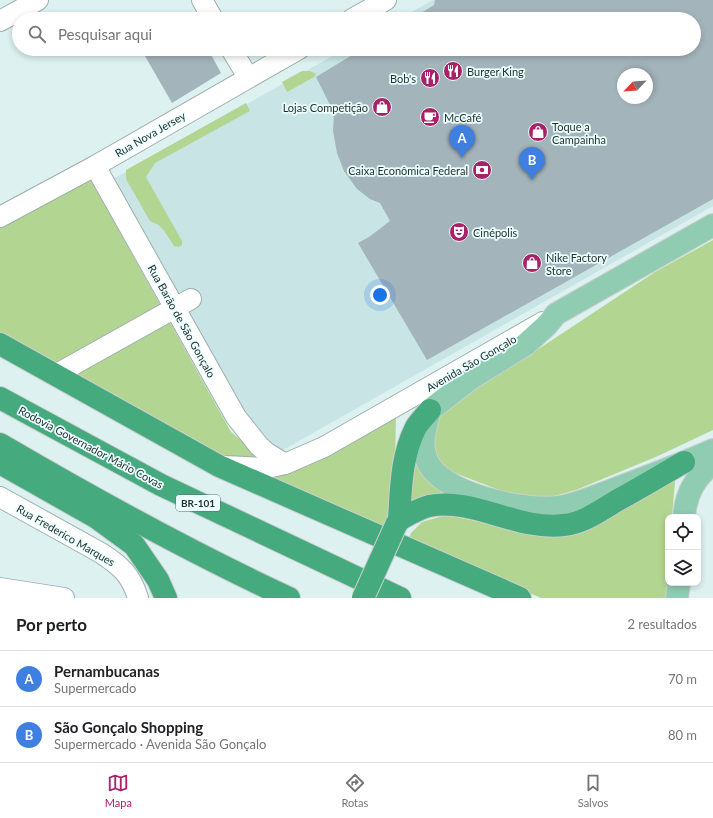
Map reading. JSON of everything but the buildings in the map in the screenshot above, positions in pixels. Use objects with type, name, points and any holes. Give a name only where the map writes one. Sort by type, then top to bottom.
[{"type":"highway","points":[[0,344],[219,466],[520,598]]},
{"type":"highway","name":"Rodovia Governador Mário Covas","points":[[0,398],[162,485],[400,598]]},
{"type":"highway","points":[[363,598],[398,523],[402,472],[409,445],[416,427],[430,410]]},
{"type":"highway","points":[[0,444],[58,478],[178,543],[289,598]]},
{"type":"highway","points":[[398,523],[413,512],[429,506],[447,505],[466,507],[516,521],[548,526],[564,525],[586,518],[684,462]]},
{"type":"highway","points":[[0,463],[97,518],[134,545],[158,580],[166,598]]},
{"type":"main road","name":"Avenida São Gonçalo","points":[[556,314],[713,226]]},
{"type":"main road","points":[[556,314],[547,325],[525,345],[470,379],[430,410],[422,443],[426,459],[433,471],[448,483],[487,499],[531,508],[559,507],[584,500],[713,450]]},
{"type":"main road","points":[[685,514],[690,488],[703,472],[713,463]]},
{"type":"main road","points":[[678,598],[679,586]]},
{"type":"street","points":[[16,12],[38,0]]},
{"type":"street","points":[[202,0],[210,12]]},
{"type":"street","points":[[365,12],[386,0]]},
{"type":"street","points":[[0,21],[12,14]]},
{"type":"street","points":[[235,56],[248,77]]},
{"type":"street","name":"Rua Nova Jersey","points":[[0,218],[95,166],[286,56]]},
{"type":"street","name":"Rua Barão de São Gonçalo","points":[[95,166],[183,303],[236,417],[259,446],[267,453],[285,464]]},
{"type":"street","points":[[55,375],[183,303]]},
{"type":"street","name":"Avenida São Gonçalo","points":[[219,466],[267,468],[285,464],[324,446],[556,314]]},
{"type":"street","name":"Rua Frederico Marques","points":[[0,497],[115,562],[130,578],[138,598]]},
{"type":"street","points":[[0,588],[64,598]]},
{"type":"shaded area","points":[[433,0],[713,0],[713,206],[269,458],[106,183],[333,56],[701,56],[701,12],[412,12]]},
{"type":"green space","points":[[302,71],[310,71],[316,74],[314,77],[287,92],[282,82]]},
{"type":"green space","points":[[246,103],[250,111],[155,163],[146,177],[182,241],[182,245],[179,247],[174,246],[159,225],[150,221],[126,179],[126,170]]},
{"type":"green space","points":[[89,177],[231,432],[264,459],[222,458],[0,333],[0,227]]},
{"type":"green space","points":[[713,240],[713,430],[658,456],[576,490],[547,498],[521,497],[499,490],[442,468],[432,456],[433,417],[485,378],[540,348],[655,272]]},
{"type":"green space","points":[[396,416],[394,503],[386,529],[261,476]]},
{"type":"green space","points":[[411,459],[418,459],[426,479],[443,493],[466,499],[407,510]]},
{"type":"green space","points":[[676,470],[672,514],[665,514],[666,598],[541,598],[408,541],[411,533],[422,522],[446,515],[555,537],[588,529]]},
{"type":"place","name":"Burger King","points":[[453,71]]},
{"type":"place","name":"Bob's","points":[[430,78]]},
{"type":"place","name":"Lojas Competição","points":[[382,107]]},
{"type":"place","name":"McCafé","points":[[430,117]]},
{"type":"place","name":"Toque a Campainha","points":[[538,132]]},
{"type":"place","name":"Pernambucanas","points":[[462,158]]},
{"type":"place","name":"Caixa Econômica Federal","points":[[482,170]]},
{"type":"place","name":"São Gonçalo Shopping","points":[[532,180]]},
{"type":"place","name":"Cinépolis","points":[[459,232]]},
{"type":"place","name":"Nike Factory Store","points":[[532,263]]}]
